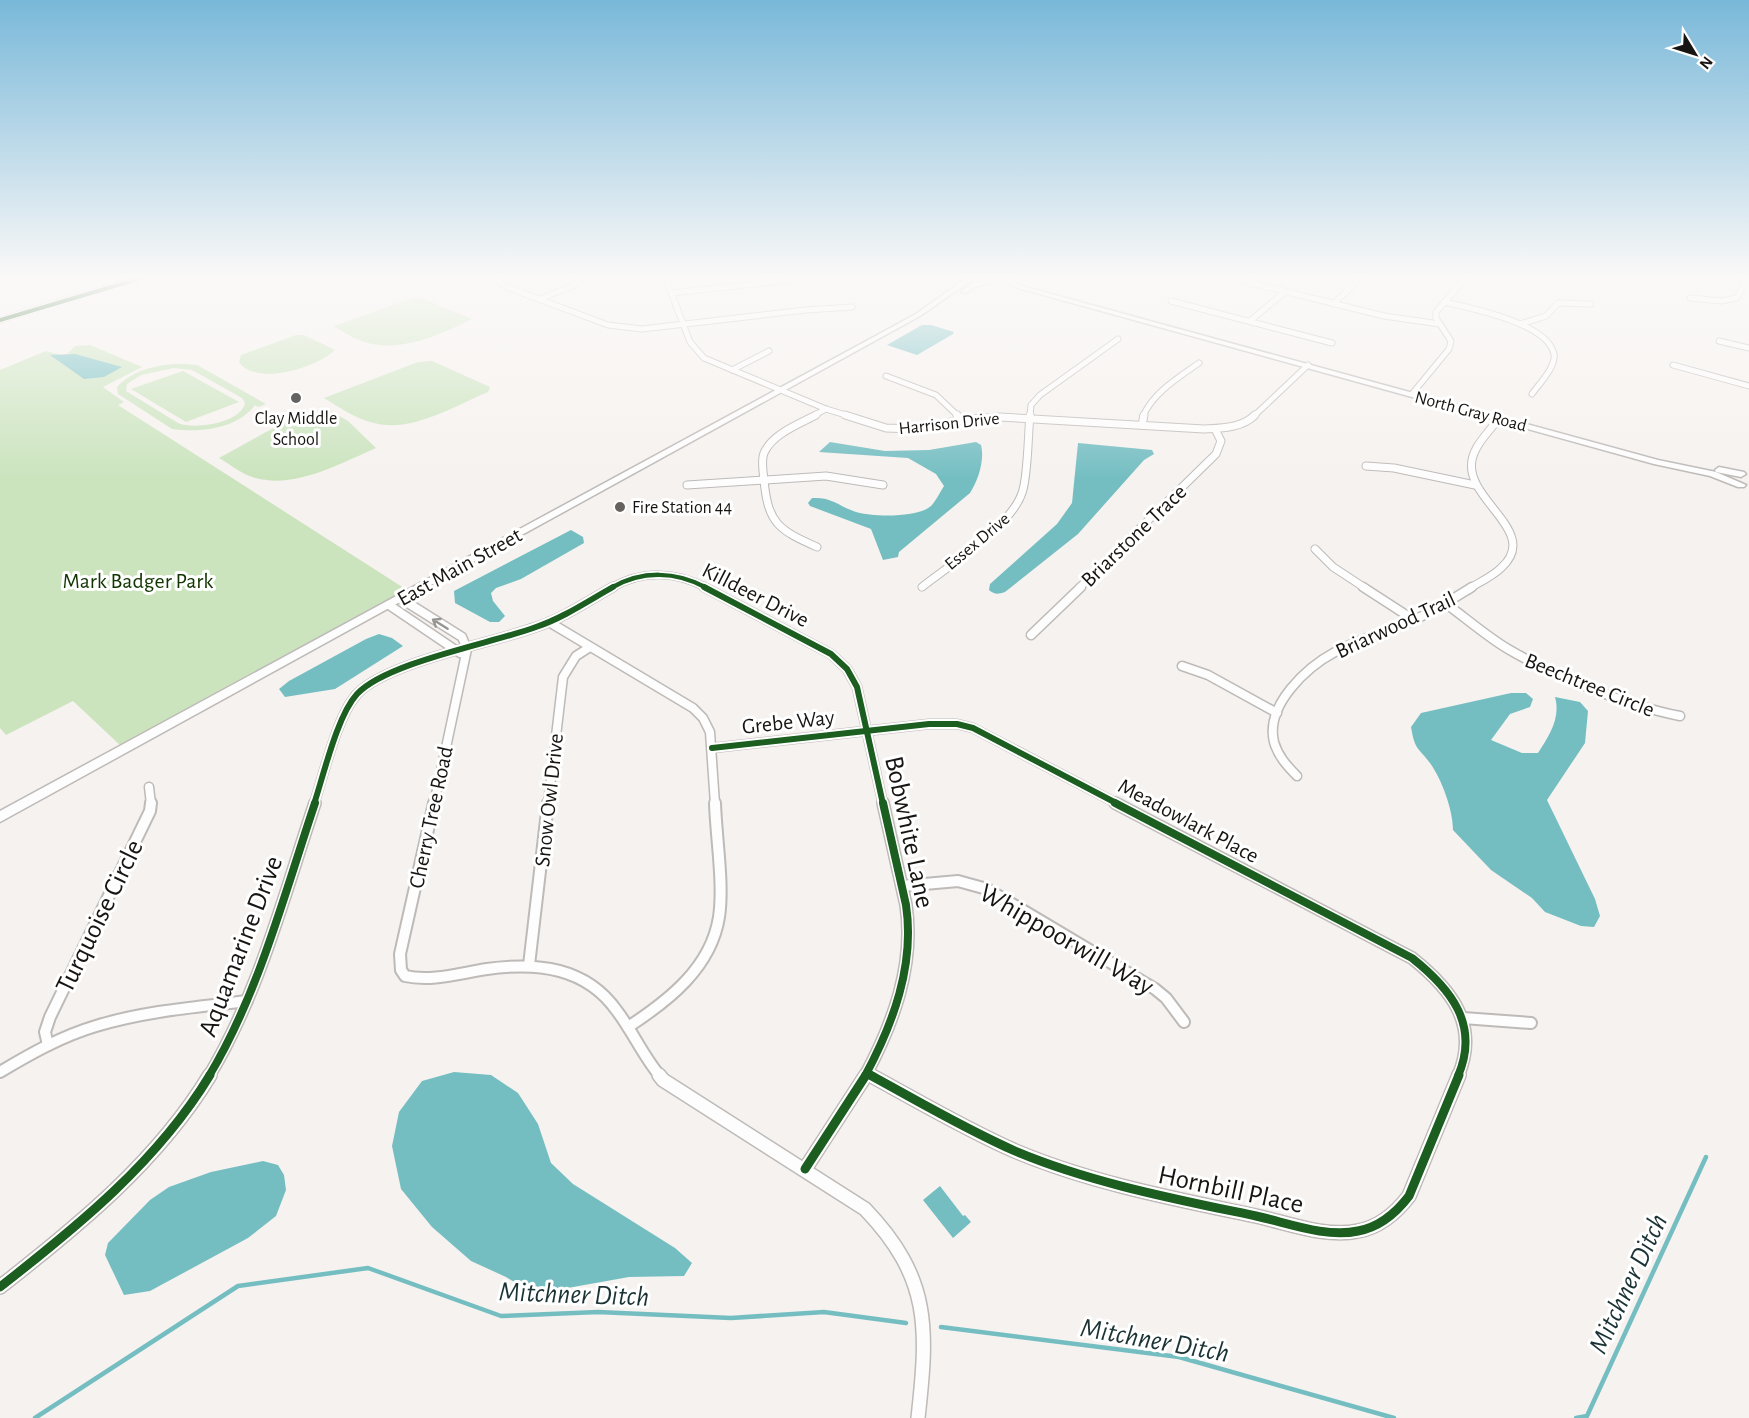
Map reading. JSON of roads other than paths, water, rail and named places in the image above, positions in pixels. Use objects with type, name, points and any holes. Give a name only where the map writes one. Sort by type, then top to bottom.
[{"type":"main road","name":"East Main Street","points":[[0,817],[862,345]]},
{"type":"main road","name":"North Gray Road","points":[[1232,345],[1644,458],[1713,474],[1745,487]]},
{"type":"main road","name":"North Gray Road","points":[[1644,458],[1746,473]]},
{"type":"main road","points":[[1745,487],[1736,479],[1746,473]]},
{"type":"street","name":"Harrison Drive","points":[[694,345],[696,350],[713,363],[826,409],[886,428],[914,429],[983,417],[1215,429],[1235,427],[1249,421],[1308,366]]},
{"type":"street","points":[[1028,418],[1031,405],[1037,398],[1110,345]]},
{"type":"street","points":[[1412,394],[1450,345]]},
{"type":"street","points":[[1532,394],[1553,362],[1554,355],[1549,345]]},
{"type":"street","points":[[732,370],[769,351]]},
{"type":"street","points":[[1142,425],[1142,416],[1149,404],[1198,363]]},
{"type":"street","points":[[1673,365],[1749,386]]},
{"type":"street","points":[[886,376],[936,395],[962,420]]},
{"type":"street","points":[[817,548],[784,532],[771,521],[767,510],[763,454],[767,446],[826,409]]},
{"type":"street","name":"Essex Drive","points":[[922,587],[1005,519],[1018,504],[1023,492],[1028,418]]},
{"type":"street","points":[[1475,485],[1471,473],[1472,460],[1498,418]]},
{"type":"street","name":"Briarstone Trace","points":[[1031,635],[1216,454],[1221,441],[1215,429]]},
{"type":"street","points":[[1366,466],[1394,468],[1475,485]]},
{"type":"street","points":[[687,485],[826,476],[883,485]]},
{"type":"street","name":"Briarwood Trail","points":[[1297,776],[1279,756],[1275,746],[1275,723],[1292,689],[1308,670],[1325,658],[1414,620],[1502,568],[1508,562],[1513,550],[1513,538],[1506,524],[1475,485]]},
{"type":"street","points":[[1315,549],[1333,567],[1414,620]]},
{"type":"street","name":"Killdeer Drive","points":[[463,652],[549,622],[634,577],[659,574],[690,579],[813,644],[840,661],[856,682],[864,704],[867,730]]},
{"type":"street","points":[[400,598],[462,637],[463,652]]},
{"type":"street","name":"Beechtree Circle","points":[[1445,603],[1506,648],[1542,668],[1653,711],[1680,716]]},
{"type":"street","points":[[388,605],[463,652]]},
{"type":"street","points":[[549,622],[693,708],[703,718],[711,732],[719,917],[699,965],[676,992],[627,1028]]},
{"type":"street","name":"Snow Owl Drive","points":[[529,965],[563,677],[576,656],[590,647]]},
{"type":"street","name":"Cherry Tree Road","points":[[463,652],[464,670],[400,954],[401,970],[405,976],[424,978],[529,965]]},
{"type":"street","name":"Aquamarine Drive","points":[[0,1287],[96,1209],[142,1161],[196,1094],[223,1053],[247,1001],[349,704],[365,687],[391,672],[463,652]]},
{"type":"street","points":[[1182,666],[1211,674],[1259,705],[1278,713]]},
{"type":"street","name":"Meadowlark Place","points":[[867,730],[951,723],[986,734],[1412,958],[1438,980],[1462,1018]]},
{"type":"street","name":"Grebe Way","points":[[712,748],[867,730]]},
{"type":"street","name":"Bobwhite Lane","points":[[805,1169],[867,1073],[887,1033],[900,998],[906,967],[908,919],[867,730]]},
{"type":"street","name":"Turquoise Circle","points":[[48,1046],[45,1032],[50,1017],[150,811],[152,798],[149,787]]},
{"type":"street","name":"Whippoorwill Way","points":[[902,886],[958,881],[987,889],[1155,989],[1166,998],[1184,1022]]},
{"type":"street","points":[[529,965],[555,968],[583,979],[599,990],[620,1014],[652,1068],[663,1080],[845,1194],[878,1221],[903,1255],[915,1281],[924,1321],[925,1341],[918,1418]]},
{"type":"street","points":[[0,1071],[80,1032],[131,1017],[247,1001]]},
{"type":"street","points":[[1462,1018],[1531,1023]]},
{"type":"street","name":"Hornbill Place","points":[[867,1073],[993,1142],[1093,1179],[1138,1191],[1335,1233],[1347,1233],[1378,1226],[1395,1214],[1409,1196],[1466,1058],[1466,1032],[1462,1018]]},
{"type":"water","points":[[888,345],[934,345],[917,355]]},
{"type":"water","points":[[75,354],[122,367],[104,377],[84,379],[50,355]]},
{"type":"water","points":[[830,442],[885,451],[929,450],[976,442],[981,445],[981,464],[976,483],[970,493],[899,552],[898,557],[883,560],[871,529],[810,506],[808,503],[812,498],[830,500],[864,514],[906,514],[916,513],[931,506],[944,486],[936,474],[908,458],[819,452]]},
{"type":"water","points":[[1078,443],[1152,450],[1154,454],[1144,460],[1078,534],[1005,592],[997,594],[991,592],[990,584],[1057,524],[1072,503]]},
{"type":"water","points":[[571,530],[583,537],[584,543],[521,579],[496,588],[491,593],[493,601],[505,616],[499,622],[490,622],[455,603],[454,591]]},
{"type":"water","points":[[379,634],[392,638],[403,646],[335,689],[285,697],[279,689],[289,681]]},
{"type":"water","points":[[1511,693],[1526,693],[1533,699],[1530,707],[1510,714],[1491,740],[1522,753],[1538,753],[1546,740],[1555,719],[1555,697],[1580,702],[1588,711],[1585,743],[1547,800],[1595,899],[1600,916],[1594,927],[1581,926],[1545,912],[1532,898],[1491,870],[1453,830],[1449,804],[1443,786],[1414,740],[1411,727],[1421,713]]},
{"type":"water","points":[[454,1072],[491,1075],[518,1093],[538,1124],[551,1163],[573,1184],[675,1248],[692,1263],[684,1276],[629,1277],[534,1294],[506,1277],[471,1261],[432,1227],[401,1189],[392,1146],[399,1112],[422,1081]]},
{"type":"water","points":[[263,1161],[278,1165],[284,1175],[286,1190],[276,1216],[248,1238],[150,1291],[124,1295],[105,1255],[108,1243],[150,1200],[169,1187],[211,1172]]},
{"type":"water","points":[[940,1186],[963,1216],[965,1215],[971,1222],[953,1238],[923,1200]]},
{"type":"waterway","name":"Mitchner Ditch","points":[[1576,1418],[1587,1416],[1706,1157]]},
{"type":"waterway","name":"Mitchner Ditch","points":[[35,1418],[238,1286],[368,1268],[501,1316],[598,1312],[731,1318],[824,1312],[906,1323]]},
{"type":"waterway","name":"Mitchner Ditch","points":[[941,1327],[1179,1357],[1394,1418]]},
{"type":"place","name":"Clay Middle School","points":[[296,398]]},
{"type":"place","name":"Fire Station 44","points":[[620,507]]},
{"type":"park label","name":"Mark Badger Park","points":[[138,580]]}]
